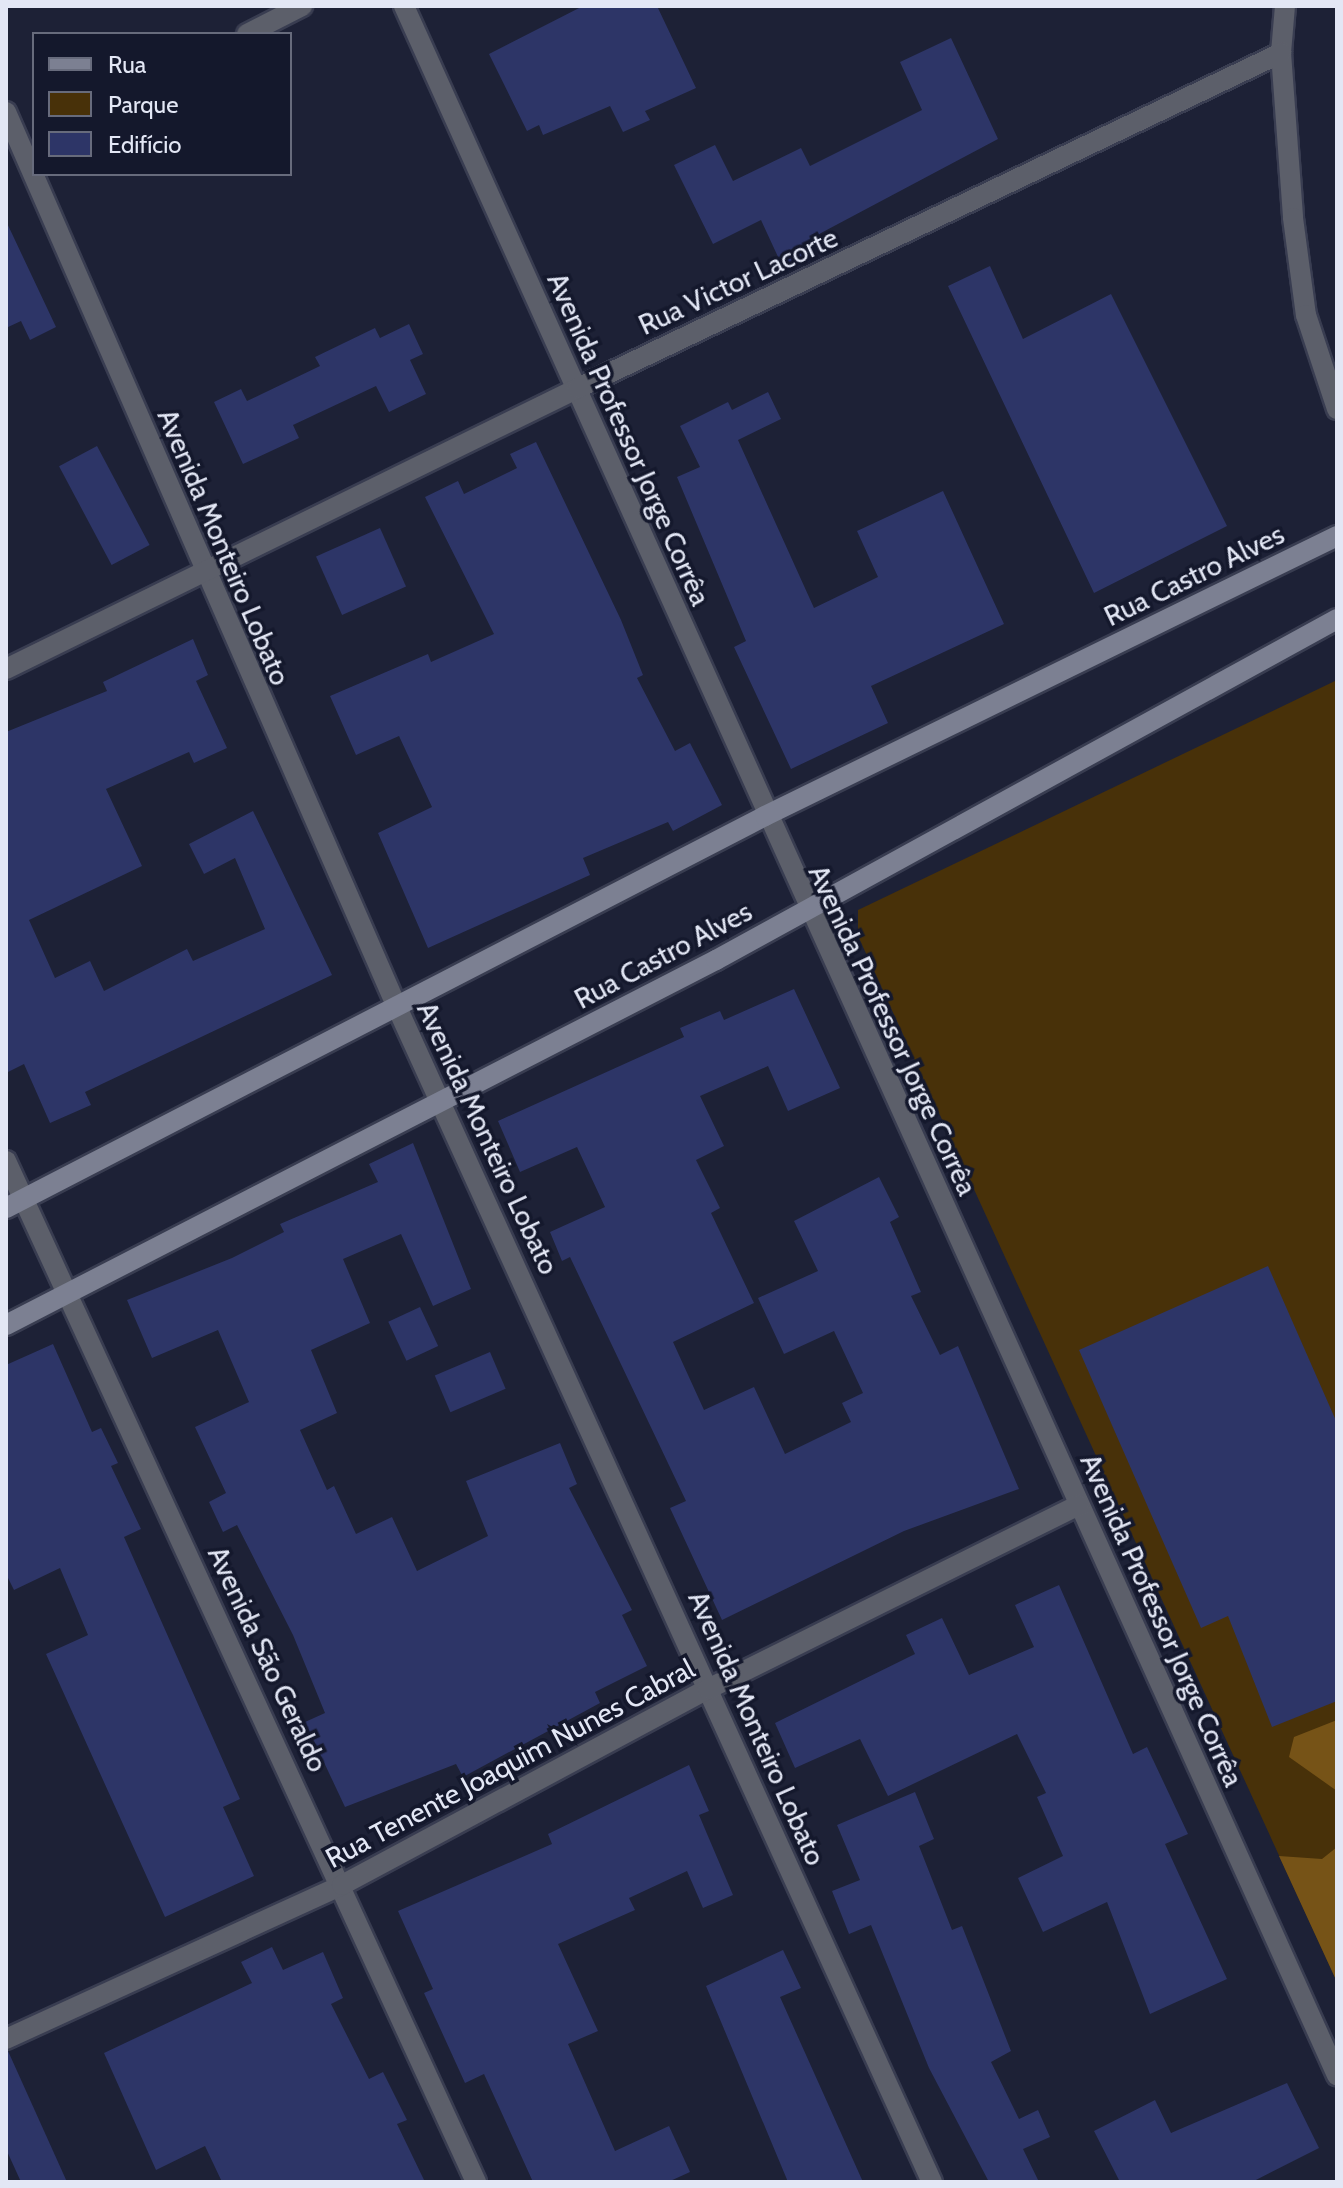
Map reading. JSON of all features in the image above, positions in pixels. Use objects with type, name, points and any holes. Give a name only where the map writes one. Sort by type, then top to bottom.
[{"type":"main road","name":"Rua Castro Alves","points":[[14,1204],[765,816],[1337,536]]},
{"type":"main road","name":"Rua Castro Alves","points":[[6,1325],[443,1101],[807,909],[1337,619]]},
{"type":"street","points":[[251,32],[302,6]]},
{"type":"street","name":"Avenida Professor Jorge Corrêa","points":[[404,6],[578,388],[765,816],[1337,2075]]},
{"type":"street","points":[[1285,6],[1281,53],[1306,315],[1337,409]]},
{"type":"street","name":"Rua Victor Lacorte","points":[[6,669],[578,388],[1281,53]]},
{"type":"street","name":"Avenida Monteiro Lobato","points":[[6,112],[32,175]]},
{"type":"street","name":"Avenida Monteiro Lobato","points":[[33,176],[202,571],[396,1005],[443,1101],[932,2182]]},
{"type":"street","name":"Avenida São Geraldo","points":[[6,1161],[14,1204],[69,1294],[476,2182]]},
{"type":"street","name":"Rua Tenente Joaquim Nunes Cabral","points":[[6,2039],[342,1885],[708,1689],[1079,1505]]},
{"type":"green space","points":[[1337,680],[1337,1982],[858,936],[858,910]]},
{"type":"shaded area","points":[[1337,1720],[1337,1791],[1289,1757],[1294,1737]]},
{"type":"shaded area","points":[[1337,1847],[1337,1982],[1279,1856],[1322,1859]]},
{"type":"building","points":[[583,6],[657,6],[696,88],[645,111],[650,120],[623,132],[610,106],[543,135],[539,125],[527,131],[489,54]]},
{"type":"building","points":[[951,38],[998,139],[821,233],[808,243],[816,258],[785,272],[761,220],[713,244],[674,165],[715,145],[733,181],[801,148],[810,166],[922,110],[900,62]]},
{"type":"building","points":[[6,221],[56,327],[30,340],[21,321],[6,328]]},
{"type":"building","points":[[990,266],[1023,339],[1111,294],[1227,526],[1094,593],[948,286]]},
{"type":"building","points":[[409,324],[423,354],[410,360],[426,394],[389,412],[376,386],[293,425],[299,438],[243,464],[214,402],[241,389],[247,401],[320,366],[315,357],[375,328],[380,338]]},
{"type":"building","points":[[768,392],[781,419],[738,440],[814,608],[878,577],[857,531],[943,491],[1004,624],[871,686],[888,723],[791,769],[734,647],[746,641],[677,477],[700,467],[680,426],[728,402],[732,410]]},
{"type":"building","points":[[536,442],[621,620],[643,675],[637,678],[675,751],[690,743],[722,805],[673,831],[668,822],[583,858],[590,875],[428,948],[378,833],[432,807],[399,736],[356,755],[330,696],[428,654],[431,662],[494,634],[425,497],[458,481],[464,494],[517,468],[510,454]]},
{"type":"building","points":[[97,446],[150,545],[112,565],[59,466]]},
{"type":"building","points":[[380,528],[406,586],[342,615],[316,556]]},
{"type":"building","points":[[193,639],[208,675],[196,681],[227,748],[194,763],[189,752],[106,789],[142,866],[29,920],[55,978],[90,961],[104,991],[187,949],[193,961],[265,929],[235,858],[204,874],[189,844],[253,811],[332,975],[85,1092],[91,1105],[50,1123],[24,1064],[6,1073],[6,732],[107,691],[103,682]]},
{"type":"building","points":[[794,989],[840,1088],[788,1111],[768,1066],[700,1096],[724,1146],[696,1160],[720,1208],[711,1213],[754,1303],[673,1342],[704,1410],[754,1387],[785,1454],[851,1422],[842,1403],[863,1393],[834,1331],[784,1354],[758,1298],[818,1271],[794,1221],[879,1177],[899,1217],[890,1222],[921,1292],[911,1296],[940,1355],[958,1346],[1019,1489],[904,1531],[722,1620],[670,1508],[686,1501],[570,1257],[562,1261],[550,1232],[605,1207],[577,1147],[520,1172],[498,1121],[684,1037],[680,1028],[720,1011],[724,1020]]},
{"type":"building","points":[[413,1143],[471,1289],[433,1306],[401,1234],[343,1259],[370,1323],[311,1350],[337,1413],[300,1430],[327,1490],[334,1486],[356,1534],[392,1517],[417,1571],[488,1536],[466,1481],[560,1443],[577,1484],[569,1488],[632,1610],[622,1615],[647,1666],[595,1692],[600,1703],[463,1777],[456,1764],[345,1807],[305,1722],[325,1713],[293,1635],[237,1525],[223,1532],[209,1502],[226,1493],[195,1427],[249,1402],[218,1330],[152,1358],[127,1300],[232,1258],[284,1232],[280,1224],[378,1182],[369,1164]]},
{"type":"building","points":[[1268,1266],[1337,1423],[1337,1701],[1272,1727],[1228,1616],[1201,1628],[1079,1350]]},
{"type":"building","points":[[420,1307],[438,1346],[406,1361],[388,1322]]},
{"type":"building","points":[[53,1344],[92,1432],[101,1428],[118,1463],[111,1466],[141,1529],[124,1537],[240,1799],[223,1807],[254,1876],[165,1917],[46,1654],[88,1635],[60,1568],[14,1590],[6,1574],[6,1365]]},
{"type":"building","points":[[490,1352],[506,1389],[450,1412],[435,1375]]},
{"type":"building","points":[[1059,1585],[1133,1754],[1147,1747],[1188,1834],[1165,1844],[1227,1979],[1150,2014],[1107,1902],[1043,1932],[1018,1878],[1063,1856],[1037,1797],[1046,1793],[1017,1734],[888,1796],[860,1739],[795,1768],[775,1723],[915,1654],[906,1635],[942,1618],[969,1675],[1034,1647],[1015,1605]]},
{"type":"building","points":[[689,1765],[709,1811],[699,1815],[733,1895],[703,1908],[687,1871],[629,1898],[635,1910],[558,1944],[598,2031],[568,2044],[615,2151],[669,2126],[690,2172],[668,2182],[533,2182],[484,2074],[465,2083],[424,1993],[433,1989],[398,1911],[552,1844],[548,1834]]},
{"type":"building","points":[[915,1792],[934,1839],[919,1846],[952,1930],[962,1926],[1011,2051],[991,2062],[1019,2119],[1038,2110],[1050,2137],[1023,2149],[1039,2182],[989,2182],[929,2068],[871,1925],[849,1934],[832,1891],[860,1880],[837,1825]]},
{"type":"building","points":[[272,1947],[283,1970],[323,1952],[343,1998],[331,2004],[369,2079],[383,2072],[407,2120],[397,2124],[425,2182],[222,2182],[205,2146],[156,2170],[104,2053],[252,1983],[241,1962]]},
{"type":"building","points":[[783,1950],[801,1988],[780,1997],[863,2182],[788,2182],[706,1986]]},
{"type":"building","points":[[8,2051],[67,2182],[21,2182],[6,2149]]},
{"type":"building","points":[[1287,2083],[1319,2148],[1252,2182],[1120,2182],[1094,2131],[1155,2100],[1171,2133]]}]
